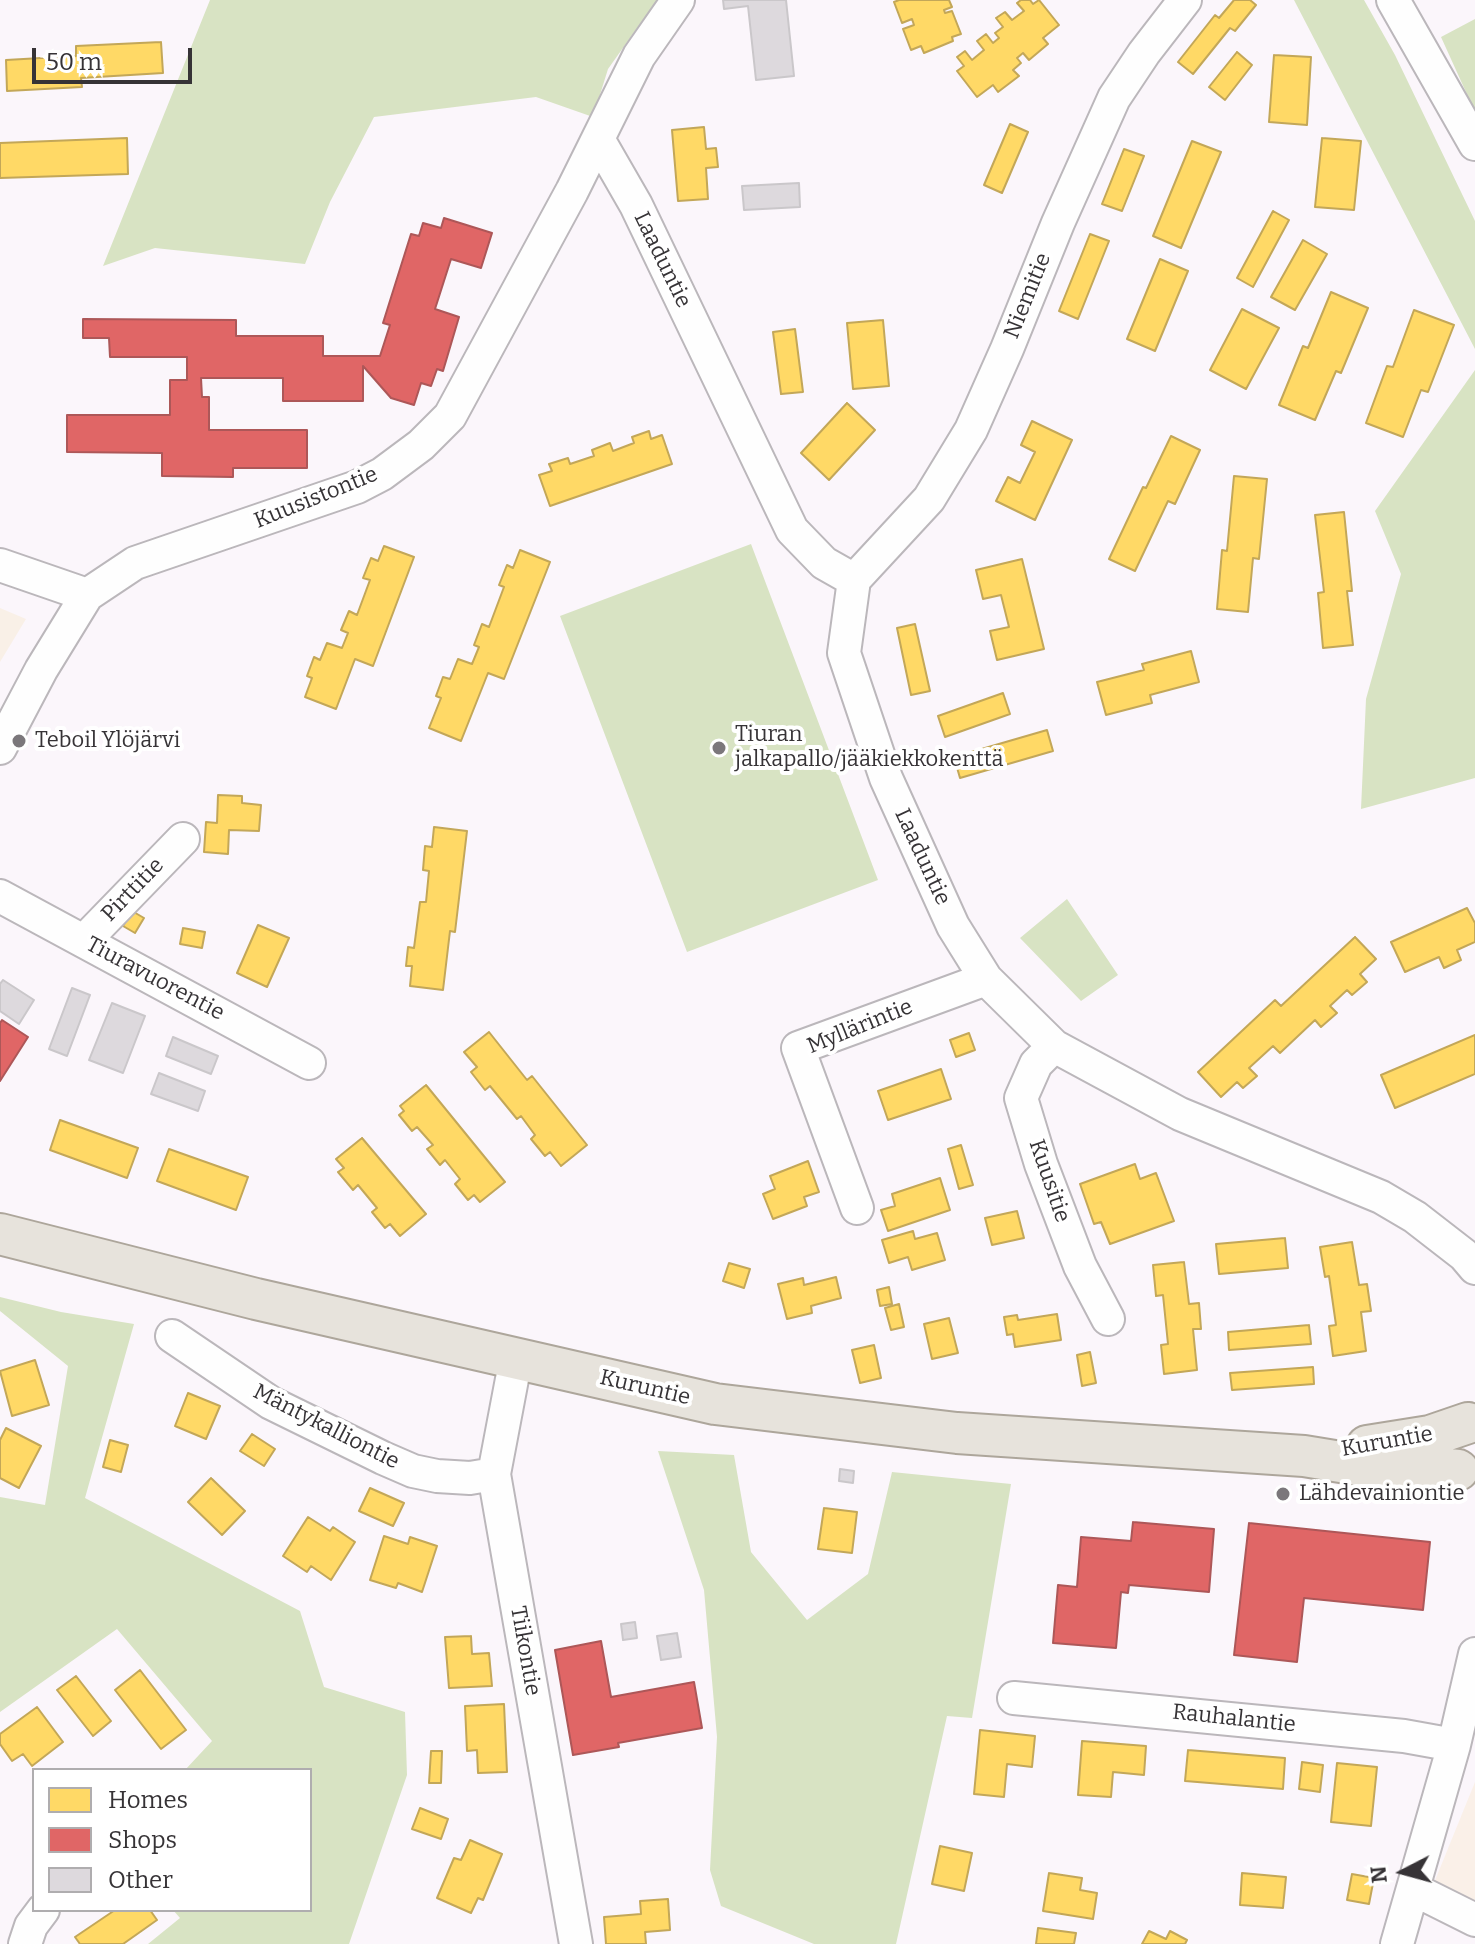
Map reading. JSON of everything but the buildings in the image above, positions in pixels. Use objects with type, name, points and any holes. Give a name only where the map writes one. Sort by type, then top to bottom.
[{"type":"main road","name":"Kuruntie","points":[[0,1234],[256,1299],[715,1404],[957,1433],[1304,1456],[1359,1465],[1419,1466],[1466,1481]]},
{"type":"main road","name":"Kuruntie","points":[[1304,1456],[1420,1438],[1472,1420]]},
{"type":"main road","points":[[1466,1481],[1455,1458],[1456,1445],[1472,1420]]},
{"type":"street","name":"Kuusistontie","points":[[0,748],[41,670],[87,595],[135,563],[357,487],[382,474],[421,445],[450,416],[639,56],[678,0]]},
{"type":"street","name":"Niemitie","points":[[854,580],[929,499],[971,430],[1114,98],[1185,0]]},
{"type":"street","points":[[1393,0],[1475,144]]},
{"type":"street","name":"Laaduntie","points":[[598,139],[636,205],[792,530],[824,563],[854,580],[844,653],[853,681],[886,778],[953,926],[986,979],[1054,1046],[1180,1114],[1381,1197],[1415,1217],[1464,1255],[1475,1268]]},
{"type":"street","points":[[0,565],[87,595]]},
{"type":"street","name":"Pirttitie","points":[[84,941],[183,839]]},
{"type":"street","name":"Tiuravuorentie","points":[[0,896],[309,1063]]},
{"type":"street","name":"Myllärintie","points":[[857,1208],[798,1048],[986,979]]},
{"type":"street","name":"Kuusitie","points":[[1054,1046],[1036,1064],[1021,1098],[1041,1164],[1080,1266],[1108,1319]]},
{"type":"street","name":"Mäntykalliontie","points":[[172,1336],[271,1403],[413,1471],[470,1478],[494,1474]]},
{"type":"street","name":"Tiikontie","points":[[516,1358],[494,1474],[576,1944]]},
{"type":"street","points":[[1397,1944],[1454,1745],[1475,1654]]},
{"type":"street","name":"Rauhalantie","points":[[1014,1698],[1404,1736],[1454,1745]]},
{"type":"street","points":[[1413,1889],[1475,1920]]},
{"type":"street","points":[[25,1944],[31,1926],[42,1912]]},
{"type":"shaded area","points":[[0,608],[26,619],[0,662]]},
{"type":"shaded area","points":[[1475,1782],[1475,1905],[1434,1883]]},
{"type":"green space","points":[[210,0],[657,0],[608,69],[593,117],[536,97],[374,117],[330,202],[305,264],[155,248],[103,266]]},
{"type":"green space","points":[[1294,0],[1364,0],[1395,55],[1475,221],[1475,349]]},
{"type":"green space","points":[[1475,19],[1475,112],[1441,37]]},
{"type":"green space","points":[[1475,370],[1475,778],[1361,809],[1366,699],[1401,574],[1375,511]]},
{"type":"green space","name":"Tiuran jalkapallo/jääkiekkokenttä","points":[[751,544],[878,880],[687,952],[560,616]]},
{"type":"green space","points":[[1067,899],[1118,975],[1081,1001],[1020,938]]},
{"type":"green space","points":[[0,1297],[61,1312],[134,1324],[85,1498],[300,1611],[324,1687],[405,1712],[407,1775],[349,1944],[148,1944],[180,1918],[175,1912],[312,1912],[312,1768],[187,1768],[212,1741],[117,1629],[0,1712],[0,1497],[45,1505],[68,1366],[0,1311]]},
{"type":"green space","points":[[658,1451],[734,1455],[751,1552],[807,1620],[868,1574],[892,1472],[1011,1484],[972,1718],[947,1716],[896,1944],[814,1944],[721,1906],[710,1870],[717,1737],[704,1590]]},
{"type":"place","name":"Teboil Ylöjärvi","points":[[19,741]]},
{"type":"place","name":"Tiuran jalkapallo/jääkiekkokenttä","points":[[719,748]]},
{"type":"place","name":"Lähdevainiontie","points":[[1283,1494]]}]
